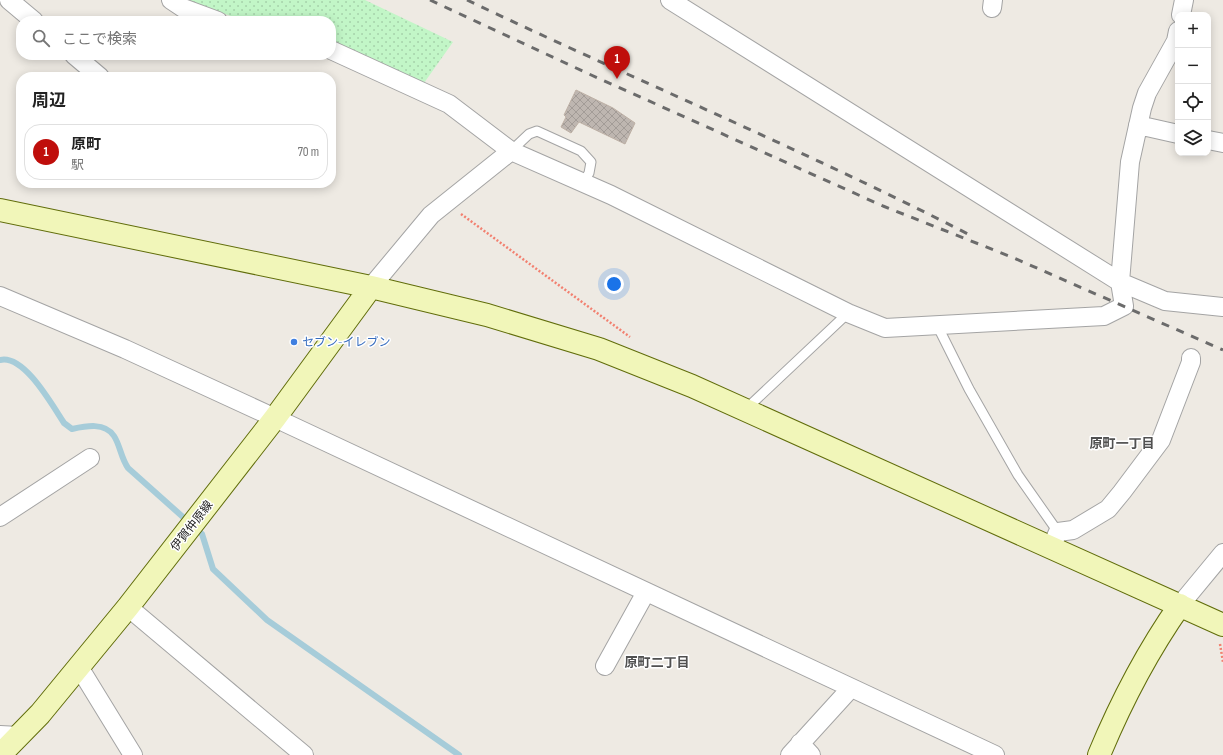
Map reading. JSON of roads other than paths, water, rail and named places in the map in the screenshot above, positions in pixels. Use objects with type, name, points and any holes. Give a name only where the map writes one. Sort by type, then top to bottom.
[{"type":"main road","points":[[0,210],[371,287],[487,315],[599,349],[692,386],[870,465],[1054,540],[1180,605],[1223,625]]},
{"type":"main road","name":"伊賀仲原線","points":[[0,755],[9,736],[40,714],[128,607],[275,418],[371,287]]},
{"type":"main road","points":[[1100,755],[1113,723],[1136,676],[1180,605]]},
{"type":"street","points":[[9,0],[28,16]]},
{"type":"street","points":[[171,0],[183,8],[205,16]]},
{"type":"street","points":[[1182,12],[1184,0]]},
{"type":"street","points":[[672,1],[1120,282],[1165,301],[1223,307]]},
{"type":"street","points":[[336,52],[449,104],[511,151],[583,182],[848,313],[885,328],[1104,316],[1124,306],[1120,282],[1130,162],[1147,93],[1175,43]]},
{"type":"street","points":[[80,60],[94,72]]},
{"type":"street","points":[[1138,125],[1175,133]]},
{"type":"street","points":[[1211,141],[1223,143]]},
{"type":"street","points":[[371,287],[431,214],[511,151]]},
{"type":"street","points":[[0,296],[125,349],[275,418],[995,755]]},
{"type":"street","points":[[1054,540],[1074,530],[1108,509],[1122,492],[1161,440],[1191,362],[1191,358]]},
{"type":"street","points":[[0,517],[90,458]]},
{"type":"street","points":[[1180,605],[1223,553]]},
{"type":"street","points":[[605,666],[646,592]]},
{"type":"street","points":[[128,607],[304,755]]},
{"type":"street","points":[[79,667],[133,755]]},
{"type":"street","points":[[800,751],[851,688]]},
{"type":"lane","points":[[511,151],[529,134],[537,131],[580,151],[591,162],[589,173],[583,182]]},
{"type":"lane","points":[[745,410],[848,313]]},
{"type":"lane","points":[[937,325],[969,389],[1054,540]]},
{"type":"waterway","points":[[0,360],[9,360],[28,373],[45,394],[64,423],[72,429],[95,426],[106,429],[110,432],[114,436],[128,468],[202,534],[213,569],[267,620],[459,755]]},
{"type":"railway","points":[[430,0],[589,74],[883,206],[1014,258],[1223,350]]},
{"type":"railway","points":[[467,0],[844,173],[968,234]]},
{"type":"place","name":"原町","points":[[617,79]]},
{"type":"place","name":"セブン-イレブン","points":[[294,342]]},
{"type":"district","name":"原町一丁目","points":[[1122,444]]},
{"type":"district","name":"原町二丁目","points":[[657,663]]}]
